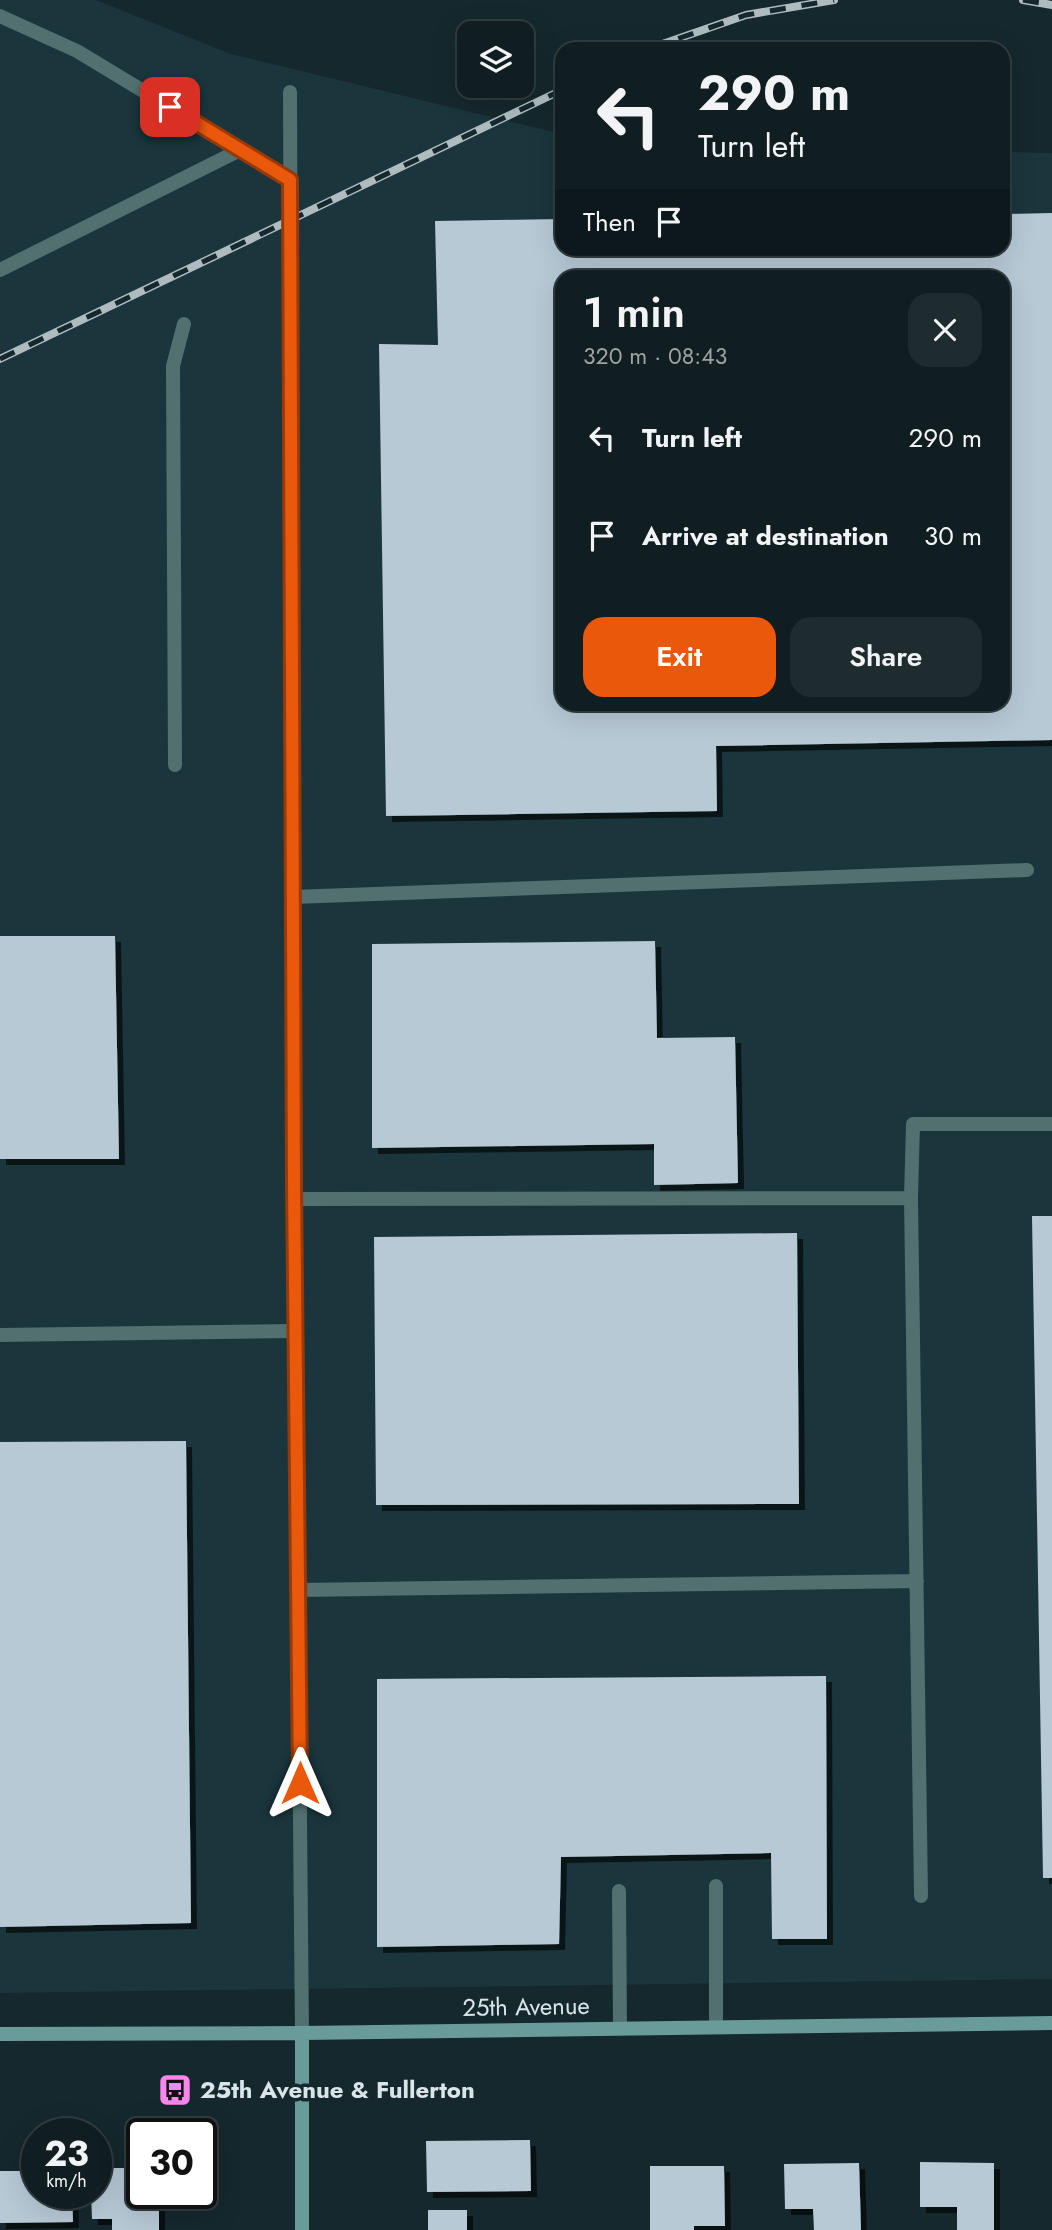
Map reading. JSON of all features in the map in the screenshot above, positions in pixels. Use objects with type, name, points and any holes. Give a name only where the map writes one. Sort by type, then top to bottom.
[{"type":"main road","name":"25th Avenue","points":[[0,2034],[302,2033],[1052,2023]]},
{"type":"main road","points":[[302,2033],[302,2230]]},
{"type":"street","points":[[0,16],[77,51],[290,180]]},
{"type":"street","points":[[290,92],[294,1199],[302,2033]]},
{"type":"street","points":[[0,271],[240,150]]},
{"type":"street","points":[[175,765],[173,366],[184,324]]},
{"type":"street","points":[[293,897],[1027,870]]},
{"type":"street","points":[[921,1896],[911,1198],[913,1124],[1052,1124]]},
{"type":"street","points":[[294,1199],[911,1198]]},
{"type":"street","points":[[0,1335],[295,1331]]},
{"type":"street","points":[[298,1590],[916,1581]]},
{"type":"street","points":[[716,1886],[716,2027]]},
{"type":"street","points":[[619,1891],[620,2028]]},
{"type":"shaded area","points":[[0,0],[96,0],[231,54],[555,132],[555,256],[1010,256],[1010,152],[1052,153],[1052,1979],[0,1993]]},
{"type":"building","points":[[1052,213],[1052,740],[716,746],[717,811],[386,816],[379,344],[438,345],[435,221],[555,219],[555,256],[1010,256],[1010,214]]},
{"type":"building","points":[[0,936],[115,936],[119,1159],[0,1159]]},
{"type":"building","points":[[655,941],[657,1038],[735,1037],[738,1183],[654,1185],[654,1144],[372,1148],[372,944]]},
{"type":"building","points":[[1032,1216],[1052,1216],[1052,1878],[1043,1878]]},
{"type":"building","points":[[797,1233],[799,1504],[376,1505],[374,1237]]},
{"type":"building","points":[[186,1441],[191,1923],[0,1927],[0,1442]]},
{"type":"building","points":[[826,1676],[827,1939],[772,1939],[771,1853],[561,1857],[559,1944],[377,1947],[377,1679]]},
{"type":"building","points":[[530,2140],[531,2191],[427,2192],[426,2141]]},
{"type":"building","points":[[920,2162],[994,2163],[994,2230],[957,2230],[957,2207],[920,2207]]},
{"type":"building","points":[[859,2163],[861,2230],[814,2230],[813,2209],[785,2209],[784,2164]]},
{"type":"building","points":[[650,2166],[724,2166],[725,2226],[694,2226],[694,2230],[650,2230]]},
{"type":"building","points":[[112,2168],[126,2168],[126,2209],[159,2209],[159,2230],[112,2230],[112,2219],[92,2219],[92,2209],[112,2209]]},
{"type":"building","points":[[0,2171],[21,2171],[21,2209],[73,2209],[73,2222],[0,2223]]},
{"type":"building","points":[[428,2210],[467,2210],[467,2230],[428,2230]]},
{"type":"railway","points":[[668,42],[746,15],[834,0]]},
{"type":"railway","points":[[1023,0],[1052,5]]},
{"type":"railway","points":[[0,359],[555,93]]},
{"type":"place","name":"25th Avenue & Fullerton","points":[[175,2090]]},
{"type":"route","points":[[170,107],[290,180],[294,1183],[300,1783]]}]
